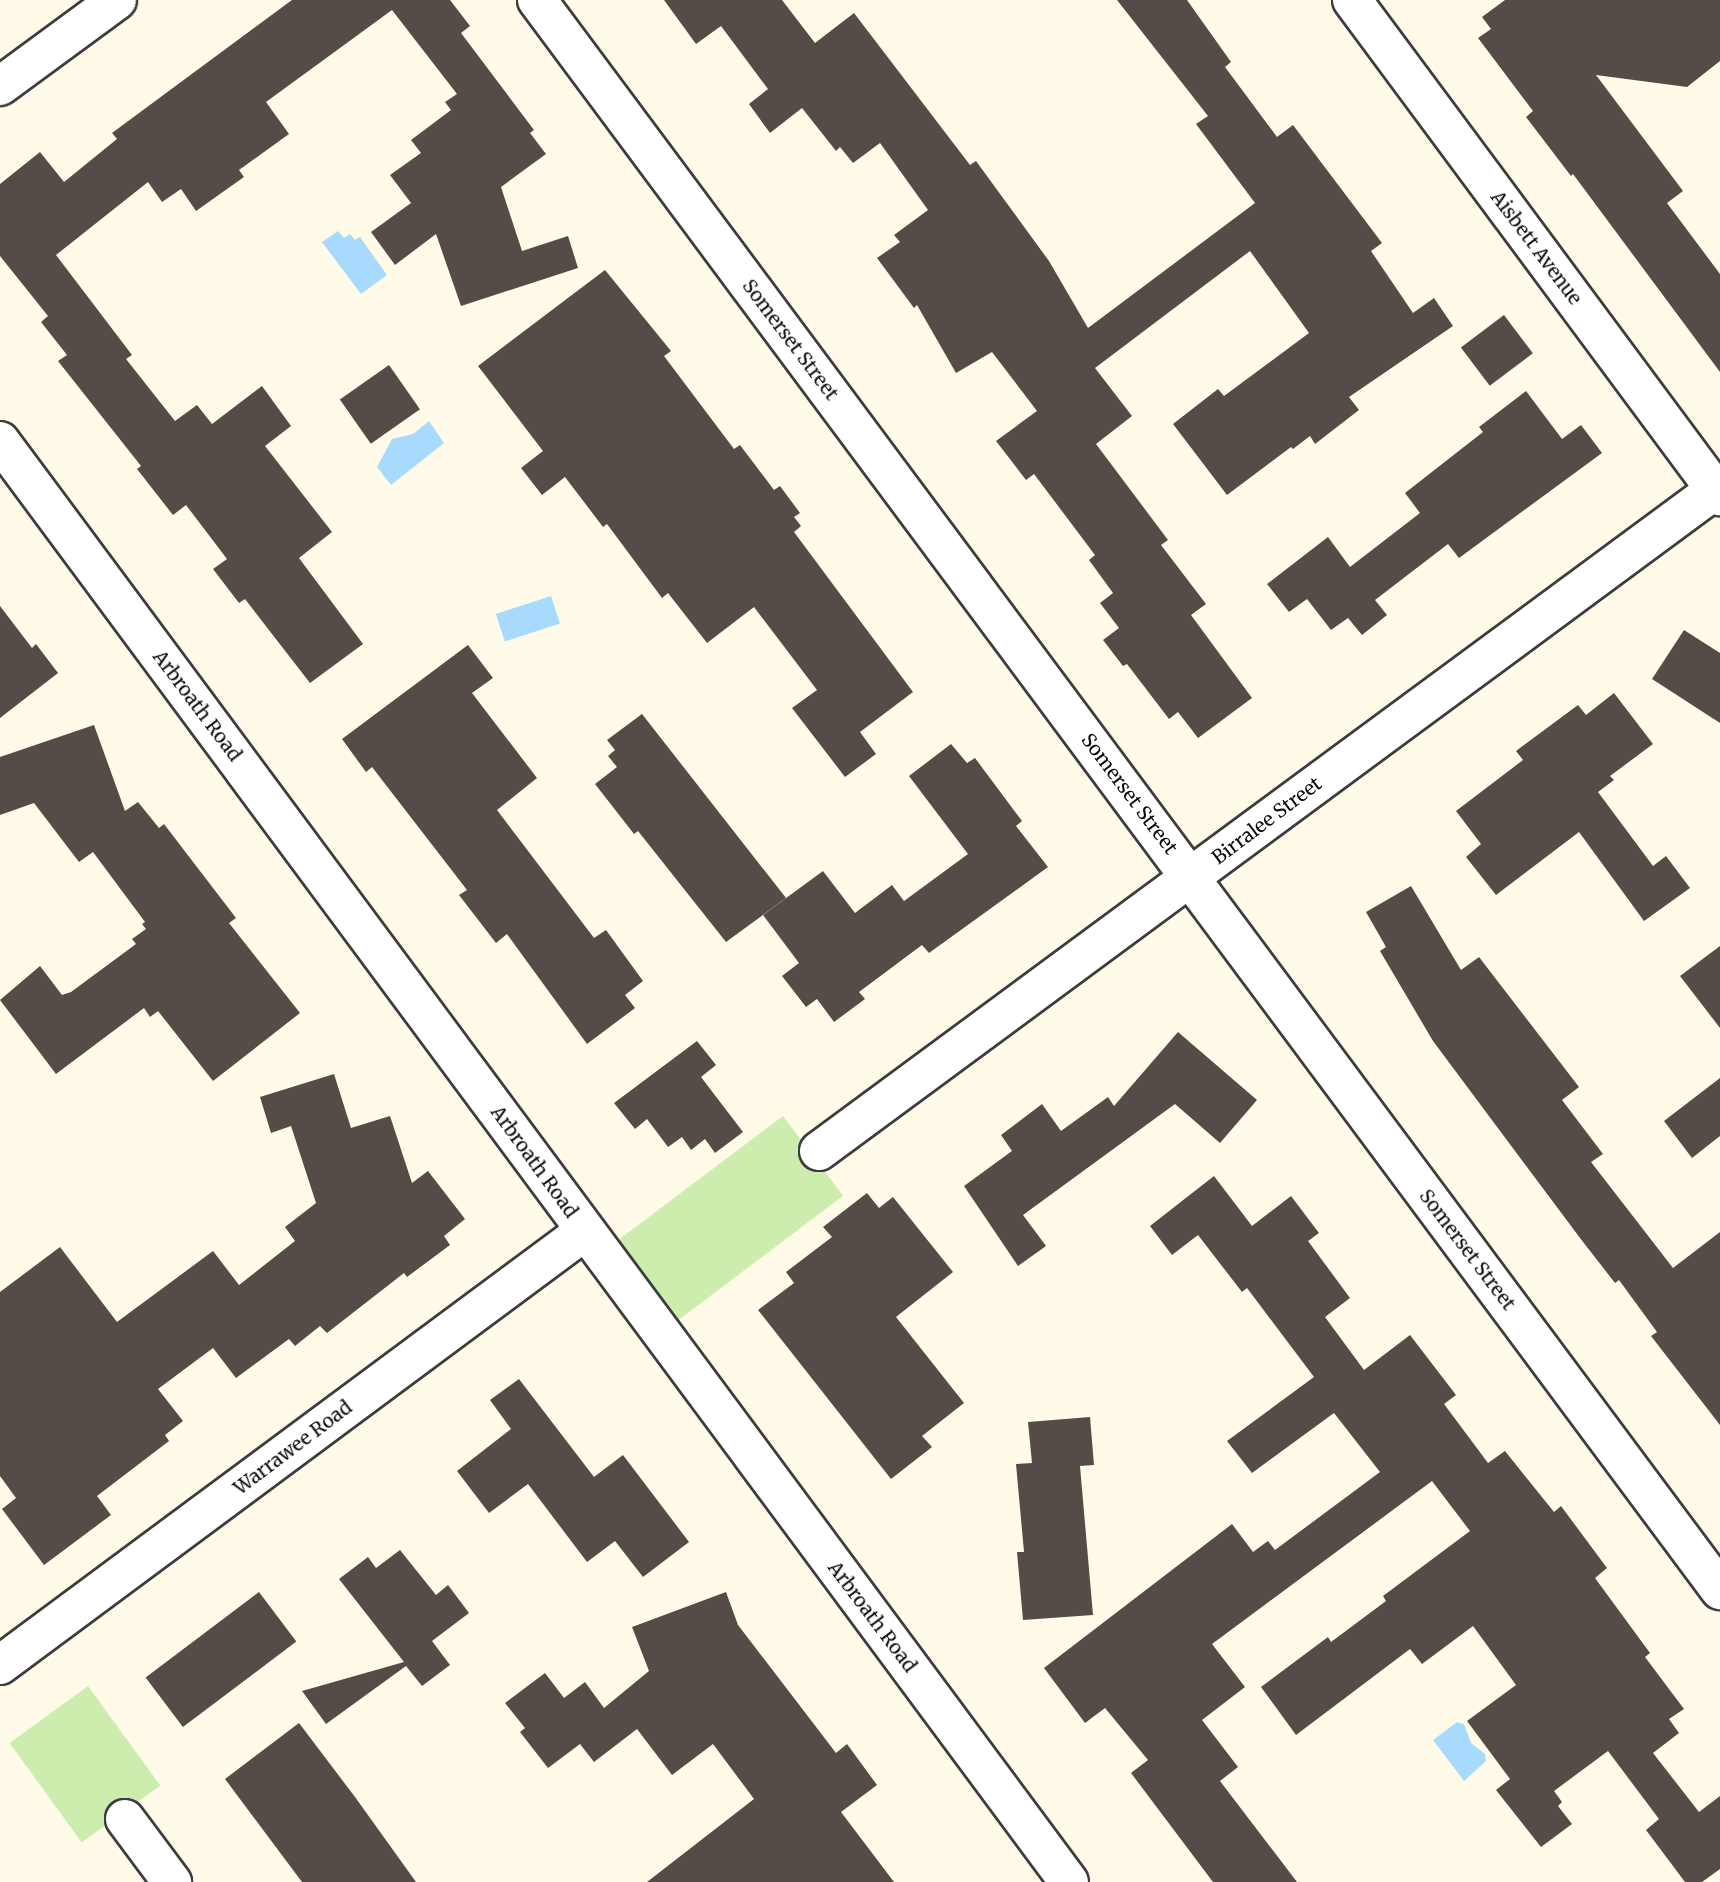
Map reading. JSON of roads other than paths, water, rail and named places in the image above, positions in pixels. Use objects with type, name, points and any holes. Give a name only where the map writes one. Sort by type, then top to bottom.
[{"type":"street","points":[[0,86],[117,0]]},
{"type":"street","name":"Somerset Street","points":[[537,0],[1720,1590]]},
{"type":"street","name":"Aisbett Avenue","points":[[1352,0],[1718,493]]},
{"type":"street","name":"Arbroath Road","points":[[0,441],[1069,1882]]},
{"type":"street","name":"Birralee Street","points":[[818,1151],[1718,493]]},
{"type":"street","name":"Warrawee Road","points":[[2,1659],[585,1231]]},
{"type":"street","points":[[125,1819],[172,1882]]},
{"type":"water","points":[[338,231],[344,238],[350,234],[355,240],[360,237],[387,275],[361,294],[322,242]]},
{"type":"water","points":[[429,421],[444,443],[391,485],[377,467],[392,439],[413,434]]},
{"type":"water","points":[[551,596],[560,624],[505,642],[496,614]]},
{"type":"water","points":[[1457,1722],[1464,1724],[1471,1743],[1485,1754],[1486,1761],[1464,1781],[1433,1740]]}]
